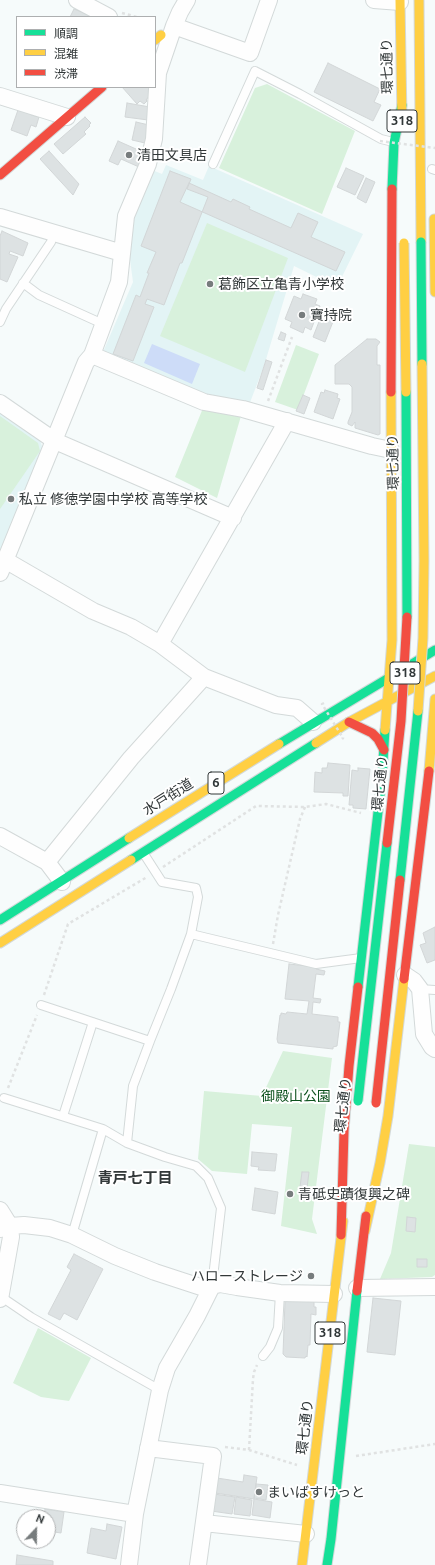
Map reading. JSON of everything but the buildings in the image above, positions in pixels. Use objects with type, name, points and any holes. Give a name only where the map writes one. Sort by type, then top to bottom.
[{"type":"main road","name":"318","points":[[376,1107],[417,723],[423,638],[424,553],[419,0]]},
{"type":"main road","name":"環七通り","points":[[400,1],[403,158]]},
{"type":"main road","points":[[0,176],[101,88]]},
{"type":"main road","points":[[341,1235],[344,1130],[349,1066],[382,777],[392,640],[391,234],[394,143],[402,105]]},
{"type":"main road","points":[[420,107],[433,163]]},
{"type":"main road","points":[[434,211],[435,292]]},
{"type":"main road","name":"環七通り","points":[[357,1105],[401,721],[407,639],[408,563],[404,239]]},
{"type":"main road","points":[[393,576],[397,592],[401,598],[426,599],[433,592]]},
{"type":"main road","name":"水戸街道","points":[[0,920],[313,722],[435,650]]},
{"type":"main road","name":"6","points":[[0,943],[349,722],[435,676]]},
{"type":"main road","points":[[365,1231],[380,1163],[388,1116],[433,741],[435,699]]},
{"type":"main road","points":[[349,722],[372,733],[378,739],[384,750]]},
{"type":"main road","points":[[382,777],[388,769],[397,766],[415,768],[428,780]]},
{"type":"main road","name":"環七通り","points":[[302,1565],[353,1140]]},
{"type":"main road","name":"318","points":[[327,1565],[357,1288],[365,1231],[372,1156]]},
{"type":"street","points":[[78,0],[107,16]]},
{"type":"street","points":[[187,0],[163,35],[158,73],[154,139],[148,164],[126,216],[119,282],[92,355],[86,362],[3,566],[93,611],[131,627],[160,644],[204,677],[276,705],[297,708],[313,722]]},
{"type":"street","points":[[163,35],[250,53],[269,0]]},
{"type":"street","points":[[374,0],[400,1]]},
{"type":"street","points":[[0,96],[66,117]]},
{"type":"street","points":[[0,217],[122,253]]},
{"type":"street","points":[[92,355],[204,402],[243,409],[372,446],[391,450]]},
{"type":"street","points":[[0,403],[55,441],[233,518]]},
{"type":"street","points":[[160,644],[287,421]]},
{"type":"street","points":[[47,862],[131,758],[204,677]]},
{"type":"street","points":[[0,836],[47,862],[62,882]]},
{"type":"street","points":[[405,975],[427,990],[424,1034],[432,1047],[435,1049]]},
{"type":"street","points":[[0,1210],[5,1227],[11,1237],[0,1299]]},
{"type":"street","points":[[5,1227],[24,1225],[50,1228],[72,1234],[115,1256],[155,1272],[211,1288]]},
{"type":"street","points":[[129,1565],[135,1514],[160,1390],[167,1368],[211,1288],[220,1284],[280,1292],[334,1294]]},
{"type":"street","points":[[357,1288],[435,1287]]},
{"type":"street","points":[[148,1448],[213,1456],[198,1565]]},
{"type":"street","points":[[0,1493],[135,1514]]},
{"type":"street","points":[[204,1523],[306,1534]]},
{"type":"lane","points":[[213,164],[255,71],[381,139],[394,143]]},
{"type":"lane","points":[[0,322],[6,309],[51,242],[54,233]]},
{"type":"lane","points":[[23,283],[39,295],[103,324]]},
{"type":"lane","points":[[127,1143],[133,1086],[192,934],[198,897],[196,888],[162,882],[143,853]]},
{"type":"lane","points":[[192,934],[272,955],[316,964],[362,958]]},
{"type":"lane","points":[[41,1005],[150,1041]]},
{"type":"lane","points":[[63,1116],[93,1022]]},
{"type":"lane","points":[[4,1098],[103,1130],[127,1143],[165,1157],[196,1166],[208,1178],[221,1208],[211,1288]]},
{"type":"lane","points":[[72,1234],[103,1130]]},
{"type":"lane","points":[[263,1356],[270,1347],[278,1328],[280,1292]]},
{"type":"lane","points":[[0,1296],[31,1317],[160,1390]]},
{"type":"path","points":[[380,141],[433,163]]},
{"type":"path","points":[[262,414],[292,337]]},
{"type":"path","points":[[324,703],[322,704],[343,738],[342,739]]},
{"type":"path","points":[[4,1098],[41,1005],[68,924],[156,872],[256,806],[306,807],[326,804],[367,814]]},
{"type":"path","points":[[272,955],[278,915],[300,819],[306,807]]},
{"type":"path","points":[[249,1450],[254,1372],[263,1356]]},
{"type":"path","points":[[348,1458],[435,1444]]},
{"type":"shaded area","name":"葛飾区立亀青小学校","points":[[166,165],[203,180],[209,166],[363,234],[337,287],[294,266],[264,366],[249,405],[199,397],[103,352],[133,282],[128,245],[132,219],[152,170],[162,174]]},
{"type":"shaded area","name":"私立 修徳学園中学校 高等学校","points":[[0,413],[40,440],[43,449],[0,550]]},
{"type":"green space","points":[[267,84],[355,131],[322,214],[219,168],[255,88]]},
{"type":"green space","points":[[207,223],[288,258],[245,372],[160,336]]},
{"type":"green space","points":[[296,345],[319,354],[298,410],[275,402]]},
{"type":"green space","points":[[203,408],[241,416],[217,498],[175,477]]},
{"type":"green space","name":"私立 修徳学園中学校 高等学校","points":[[0,416],[38,443],[40,451],[0,509]]},
{"type":"green space","name":"御殿山公園","points":[[283,1051],[332,1058],[312,1219],[317,1234],[281,1226],[292,1127],[252,1124],[247,1174],[212,1171],[198,1159],[204,1091],[262,1096]]},
{"type":"green space","points":[[409,1144],[435,1147],[435,1275],[432,1277],[380,1279],[391,1253]]},
{"type":"green space","points":[[38,1328],[91,1358],[69,1401],[41,1397],[13,1383]]},
{"type":"water","points":[[152,344],[200,364],[192,384],[144,363]]},
{"type":"traffic: fast","points":[[392,189],[394,143],[402,105]]},
{"type":"traffic: fast","points":[[421,242],[422,364]]},
{"type":"traffic: fast","points":[[406,392],[407,617]]},
{"type":"traffic: fast","points":[[279,744],[435,650]]},
{"type":"traffic: fast","points":[[400,880],[418,711]]},
{"type":"traffic: fast","points":[[358,987],[382,777],[385,730]]},
{"type":"traffic: fast","points":[[131,860],[316,743]]},
{"type":"traffic: fast","points":[[0,920],[129,838]]},
{"type":"traffic: fast","points":[[358,1101],[387,843]]},
{"type":"traffic: fast","points":[[327,1565],[357,1291]]},
{"type":"traffic: slow","points":[[400,0],[402,120]]},
{"type":"traffic: slow","points":[[419,0],[421,242]]},
{"type":"traffic: slow","points":[[156,39],[161,35]]},
{"type":"traffic: slow","points":[[434,219],[435,292]]},
{"type":"traffic: slow","points":[[404,243],[406,392]]},
{"type":"traffic: slow","points":[[418,711],[423,638],[424,561],[422,364]]},
{"type":"traffic: slow","points":[[385,730],[392,640],[391,392]]},
{"type":"traffic: slow","points":[[316,743],[349,722],[435,676]]},
{"type":"traffic: slow","points":[[429,771],[435,699]]},
{"type":"traffic: slow","points":[[129,838],[279,744]]},
{"type":"traffic: slow","points":[[0,943],[131,860]]},
{"type":"traffic: slow","points":[[365,1231],[380,1163],[388,1116],[404,979]]},
{"type":"traffic: slow","points":[[302,1565],[343,1221]]},
{"type":"traffic: jam","points":[[0,175],[101,88]]},
{"type":"traffic: jam","points":[[391,392],[392,189]]},
{"type":"traffic: jam","points":[[387,843],[401,721],[407,617]]},
{"type":"traffic: jam","points":[[349,722],[372,733],[378,739],[384,750]]},
{"type":"traffic: jam","points":[[404,979],[429,771]]},
{"type":"traffic: jam","points":[[376,1103],[400,880]]},
{"type":"traffic: jam","points":[[341,1235],[344,1131],[349,1066],[358,987]]},
{"type":"traffic: jam","points":[[357,1291],[366,1216]]},
{"type":"place","name":"清田文具店","points":[[129,155]]},
{"type":"place","name":"葛飾区立亀青小学校","points":[[210,284]]},
{"type":"place","name":"寶持院","points":[[302,315]]},
{"type":"place","name":"私立 修徳学園中学校 高等学校","points":[[11,499]]},
{"type":"place","name":"青砥史蹟復興之碑","points":[[290,1194]]},
{"type":"place","name":"ハローストレージ","points":[[311,1276]]},
{"type":"place","name":"まいばすけっと","points":[[259,1492]]},
{"type":"district","name":"青戸七丁目","points":[[135,1178]]}]
